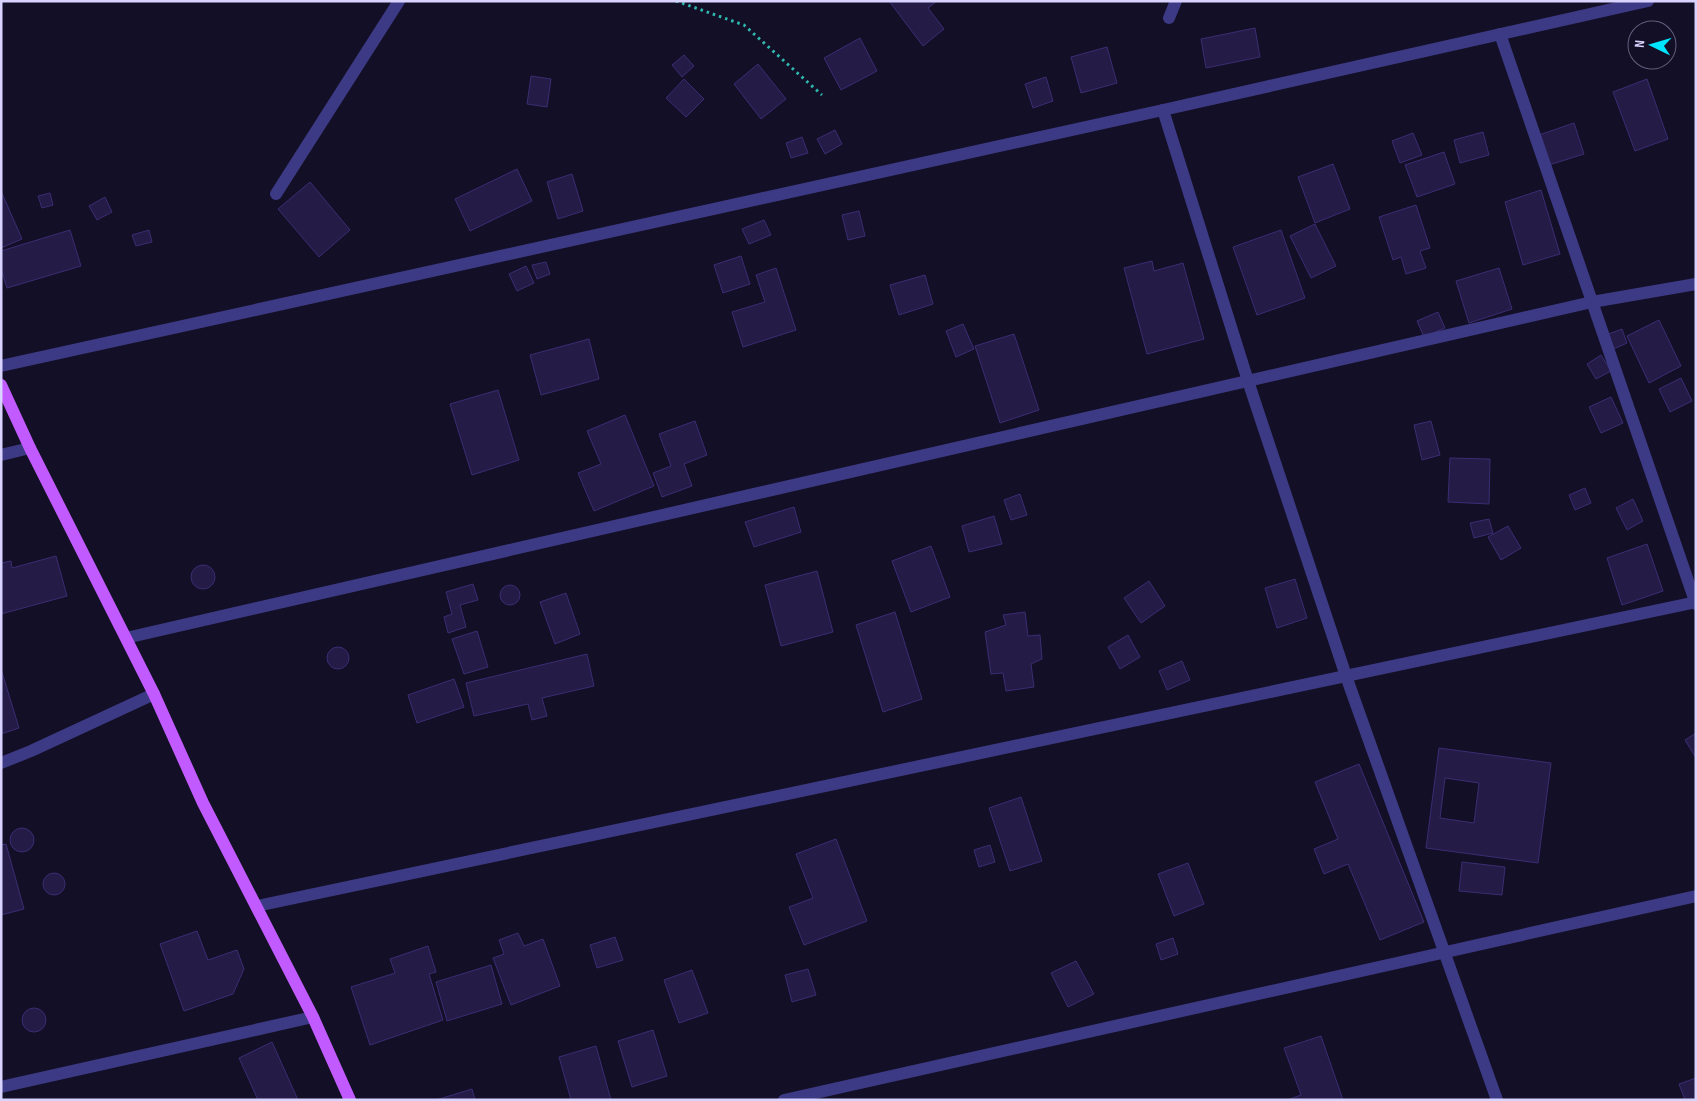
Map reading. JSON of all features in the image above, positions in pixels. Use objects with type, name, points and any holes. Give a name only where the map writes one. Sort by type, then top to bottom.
[{"type":"main road","points":[[1,385],[30,448],[154,694],[203,804],[313,1017],[350,1100]]},
{"type":"street","points":[[276,194],[399,1]]},
{"type":"street","points":[[1169,18],[1176,1]]},
{"type":"street","points":[[1,366],[1648,1]]},
{"type":"street","points":[[257,906],[1695,603],[1500,34]]},
{"type":"street","points":[[1163,110],[1248,381],[1346,676],[1497,1100]]},
{"type":"street","points":[[126,638],[1592,302],[1696,284]]},
{"type":"street","points":[[1,456],[30,448]]},
{"type":"street","points":[[1,763],[154,694]]},
{"type":"street","points":[[784,1100],[1696,896]]},
{"type":"street","points":[[1,1087],[313,1017]]},
{"type":"path","points":[[676,1],[744,25],[822,95]]},
{"type":"building","points":[[889,1],[937,1],[928,8],[944,29],[923,46]]},
{"type":"building","points":[[1255,28],[1260,57],[1206,68],[1201,39]]},
{"type":"building","points":[[860,38],[877,71],[841,90],[824,58]]},
{"type":"building","points":[[1107,47],[1117,83],[1081,93],[1071,57]]},
{"type":"building","points":[[684,55],[694,66],[682,77],[672,65]]},
{"type":"building","points":[[758,64],[786,99],[761,119],[734,84]]},
{"type":"building","points":[[531,76],[551,79],[547,107],[527,104]]},
{"type":"building","points":[[1046,77],[1053,101],[1033,108],[1025,84]]},
{"type":"building","points":[[684,79],[704,99],[686,117],[666,98]]},
{"type":"building","points":[[1647,79],[1668,139],[1635,151],[1613,92]]},
{"type":"building","points":[[1574,123],[1584,154],[1549,165],[1539,135]]},
{"type":"building","points":[[835,130],[842,144],[825,154],[817,139]]},
{"type":"building","points":[[1483,132],[1489,155],[1460,163],[1454,140]]},
{"type":"building","points":[[1413,133],[1422,155],[1400,163],[1392,141]]},
{"type":"building","points":[[802,137],[808,153],[791,158],[786,143]]},
{"type":"building","points":[[1444,152],[1455,184],[1417,197],[1405,165]]},
{"type":"building","points":[[1333,164],[1350,209],[1315,223],[1298,177]]},
{"type":"building","points":[[517,169],[532,201],[470,231],[455,199]]},
{"type":"building","points":[[572,174],[583,211],[558,219],[547,182]]},
{"type":"building","points":[[310,182],[350,230],[319,257],[278,209]]},
{"type":"building","points":[[1541,190],[1560,254],[1523,265],[1505,202]]},
{"type":"building","points":[[1,191],[22,239],[1,248]]},
{"type":"building","points":[[50,193],[53,205],[42,208],[38,196]]},
{"type":"building","points":[[105,197],[112,212],[97,220],[89,206]]},
{"type":"building","points":[[1416,205],[1430,248],[1420,251],[1426,268],[1406,274],[1401,257],[1393,260],[1379,217]]},
{"type":"building","points":[[859,211],[865,236],[848,240],[842,215]]},
{"type":"building","points":[[764,220],[771,235],[749,244],[742,229]]},
{"type":"building","points":[[1315,224],[1336,266],[1311,278],[1290,236]]},
{"type":"building","points":[[70,230],[81,266],[7,288],[1,269],[1,251]]},
{"type":"building","points":[[149,230],[152,242],[136,246],[132,235]]},
{"type":"building","points":[[1281,230],[1305,298],[1257,315],[1233,247]]},
{"type":"building","points":[[741,256],[750,284],[723,293],[714,265]]},
{"type":"building","points":[[1152,261],[1154,271],[1183,263],[1204,339],[1147,354],[1124,268]]},
{"type":"building","points":[[546,262],[550,274],[537,279],[532,265]]},
{"type":"building","points":[[526,266],[534,283],[517,291],[509,274]]},
{"type":"building","points":[[776,268],[796,330],[743,347],[732,312],[765,302],[756,275]]},
{"type":"building","points":[[1499,268],[1512,309],[1469,323],[1456,281]]},
{"type":"building","points":[[925,275],[933,304],[899,315],[890,285]]},
{"type":"building","points":[[1438,312],[1445,328],[1424,337],[1417,321]]},
{"type":"building","points":[[1659,320],[1681,366],[1649,383],[1627,336]]},
{"type":"building","points":[[963,324],[974,349],[956,357],[946,331]]},
{"type":"building","points":[[1622,329],[1627,343],[1609,351],[1603,336]]},
{"type":"building","points":[[1014,334],[1039,410],[1000,423],[975,346]]},
{"type":"building","points":[[589,339],[599,379],[541,395],[530,355]]},
{"type":"building","points":[[1601,355],[1611,371],[1596,379],[1587,364]]},
{"type":"building","points":[[1681,378],[1692,401],[1670,412],[1659,389]]},
{"type":"building","points":[[498,390],[519,460],[472,475],[450,404]]},
{"type":"building","points":[[1611,397],[1623,423],[1601,433],[1589,407]]},
{"type":"building","points":[[625,415],[654,486],[594,511],[578,473],[601,464],[587,431]]},
{"type":"building","points":[[695,421],[707,455],[684,464],[692,486],[662,497],[653,473],[671,466],[659,434]]},
{"type":"building","points":[[1431,421],[1440,455],[1422,460],[1414,425]]},
{"type":"building","points":[[1450,458],[1490,459],[1489,504],[1448,502]]},
{"type":"building","points":[[1585,488],[1591,503],[1575,510],[1569,495]]},
{"type":"building","points":[[1020,494],[1027,515],[1011,520],[1004,500]]},
{"type":"building","points":[[1633,499],[1643,521],[1627,530],[1616,508]]},
{"type":"building","points":[[794,507],[801,532],[754,547],[745,522]]},
{"type":"building","points":[[994,516],[1002,544],[969,552],[962,526]]},
{"type":"building","points":[[1489,519],[1493,533],[1474,538],[1470,523]]},
{"type":"building","points":[[1508,526],[1521,548],[1501,560],[1488,537]]},
{"type":"building","points":[[1647,544],[1663,591],[1622,605],[1607,558]]},
{"type":"building","points":[[931,546],[950,597],[911,612],[892,561]]},
{"type":"building","points":[[56,556],[67,596],[1,614],[1,563],[11,561],[12,568]]},
{"type":"building","points":[[203,565],[208,566],[214,572],[214,582],[208,588],[203,589],[198,588],[192,582],[191,577],[192,572],[198,566]]},
{"type":"building","points":[[817,571],[833,632],[781,646],[765,585]]},
{"type":"building","points":[[1295,579],[1307,618],[1277,628],[1265,588]]},
{"type":"building","points":[[1149,581],[1165,606],[1141,623],[1124,598]]},
{"type":"building","points":[[473,584],[478,600],[460,605],[466,627],[448,633],[444,617],[452,614],[446,592]]},
{"type":"building","points":[[510,585],[517,588],[520,595],[517,602],[510,605],[503,602],[500,595],[503,588]]},
{"type":"building","points":[[566,593],[580,634],[555,644],[540,602]]},
{"type":"building","points":[[895,612],[922,699],[883,712],[856,625]]},
{"type":"building","points":[[1025,612],[1028,636],[1040,635],[1042,659],[1031,664],[1034,687],[1006,691],[1003,673],[991,674],[985,632],[1006,625],[1003,615]]},
{"type":"building","points":[[477,631],[488,667],[464,674],[452,639]]},
{"type":"building","points":[[1128,635],[1140,657],[1120,669],[1108,647]]},
{"type":"building","points":[[338,647],[348,654],[349,658],[342,668],[338,669],[328,662],[327,658],[334,648]]},
{"type":"building","points":[[587,654],[594,686],[542,698],[547,716],[532,720],[528,704],[474,716],[466,683]]},
{"type":"building","points":[[1182,661],[1190,680],[1167,690],[1159,671]]},
{"type":"building","points":[[1,669],[19,728],[1,734]]},
{"type":"building","points":[[454,679],[464,707],[417,723],[408,695]]},
{"type":"building","points":[[1696,733],[1696,758],[1685,740]]},
{"type":"building","points":[[1439,748],[1551,763],[1538,863],[1426,848]],"holes":[[[1445,778],[1479,783],[1474,823],[1440,818]]]},
{"type":"building","points":[[1359,764],[1424,922],[1380,940],[1348,864],[1324,874],[1314,849],[1338,839],[1315,782]]},
{"type":"building","points":[[1021,797],[1042,861],[1010,871],[989,808]]},
{"type":"building","points":[[22,828],[30,832],[34,840],[30,848],[22,852],[14,848],[10,840],[14,832]]},
{"type":"building","points":[[836,839],[867,921],[804,945],[789,907],[813,898],[796,854]]},
{"type":"building","points":[[6,844],[24,909],[1,915],[1,845]]},
{"type":"building","points":[[990,845],[995,862],[979,867],[974,850]]},
{"type":"building","points":[[1462,862],[1505,867],[1502,895],[1459,891]]},
{"type":"building","points":[[1188,863],[1204,904],[1174,916],[1158,874]]},
{"type":"building","points":[[54,873],[62,876],[65,884],[62,892],[54,895],[46,892],[43,884],[46,876]]},
{"type":"building","points":[[197,931],[208,960],[237,950],[244,969],[233,994],[184,1011],[160,944]]},
{"type":"building","points":[[518,933],[524,946],[543,939],[560,986],[511,1005],[493,958],[504,954],[499,940]]},
{"type":"building","points":[[615,937],[623,960],[597,968],[590,945]]},
{"type":"building","points":[[1173,938],[1178,954],[1161,960],[1156,944]]},
{"type":"building","points":[[428,946],[436,972],[429,974],[443,1020],[370,1045],[351,987],[395,973],[390,959]]},
{"type":"building","points":[[1076,961],[1094,994],[1068,1007],[1051,973]]},
{"type":"building","points":[[491,965],[502,1004],[447,1021],[436,982]]},
{"type":"building","points":[[808,969],[816,995],[792,1002],[785,975]]},
{"type":"building","points":[[692,970],[708,1013],[679,1023],[664,980]]},
{"type":"building","points":[[34,1008],[43,1011],[46,1020],[43,1029],[34,1032],[25,1029],[22,1020],[25,1011]]},
{"type":"building","points":[[653,1030],[667,1076],[632,1087],[618,1041]]},
{"type":"building","points":[[1321,1036],[1343,1100],[1287,1100],[1301,1095],[1284,1048]]},
{"type":"building","points":[[272,1042],[298,1100],[258,1100],[239,1058]]},
{"type":"building","points":[[596,1046],[611,1100],[571,1100],[559,1057]]},
{"type":"building","points":[[1696,1078],[1696,1100],[1685,1100],[1679,1084]]},
{"type":"building","points":[[472,1089],[475,1100],[436,1100]]}]
